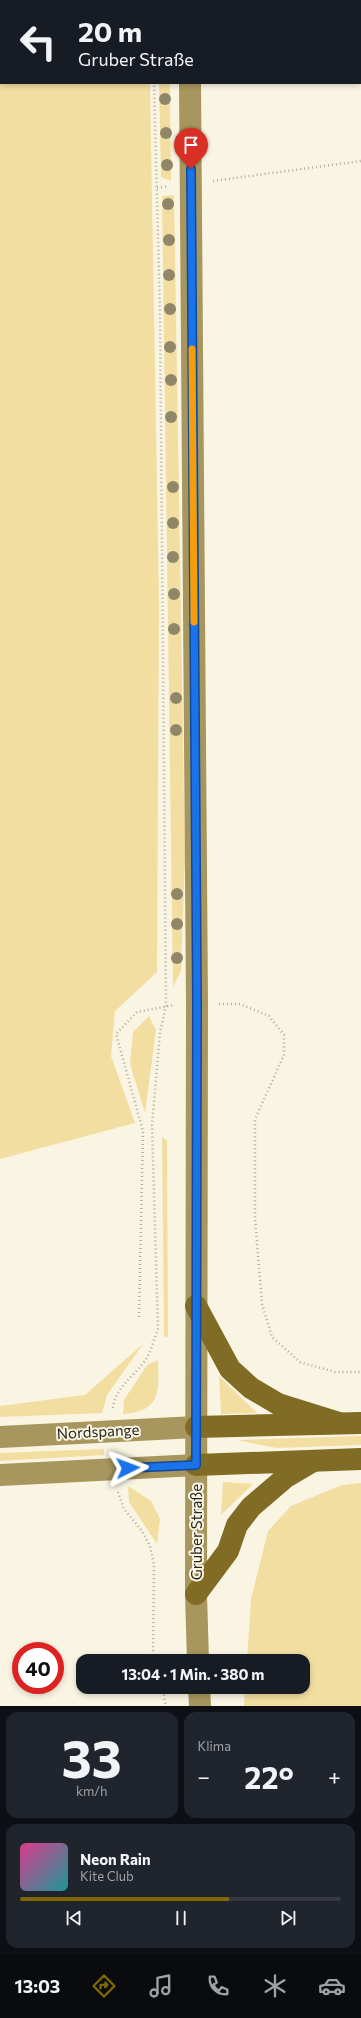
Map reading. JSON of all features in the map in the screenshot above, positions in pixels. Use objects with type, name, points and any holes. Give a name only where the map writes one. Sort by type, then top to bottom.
[{"type":"highway","points":[[196,1306],[230,1369],[251,1388],[278,1404],[340,1423]]},
{"type":"highway","points":[[196,1427],[361,1423]]},
{"type":"highway","points":[[196,1465],[361,1459]]},
{"type":"highway","points":[[196,1594],[228,1551],[237,1525],[251,1507],[286,1477],[313,1461]]},
{"type":"street","name":"Gruber Straße","points":[[190,84],[197,995],[196,1594],[198,1654]]},
{"type":"street","name":"Nordspange","points":[[0,1437],[111,1430],[196,1427]]},
{"type":"street","points":[[0,1475],[196,1465]]},
{"type":"street","points":[[199,1694],[200,1706]]},
{"type":"path","points":[[111,1430],[113,1402],[124,1384],[147,1357],[158,1330],[152,1125],[160,1032],[166,1006],[160,312],[154,84]]},
{"type":"path","points":[[191,183],[361,161]]},
{"type":"path","points":[[137,1012],[116,1034],[143,1131],[139,1317]]},
{"type":"path","points":[[284,1035],[284,1055],[255,1119],[255,1218],[262,1304],[272,1337],[300,1362],[335,1372],[361,1372]]},
{"type":"path","points":[[115,1468],[117,1488],[124,1509],[142,1531],[150,1546],[154,1565],[153,1654]]},
{"type":"path","points":[[163,1694],[166,1706]]},
{"type":"shaded area","points":[[0,84],[150,84],[159,603],[157,972],[115,1011],[111,1056],[135,1123],[0,1159]]},
{"type":"shaded area","points":[[159,84],[170,84],[171,181],[161,177]]},
{"type":"shaded area","points":[[174,195],[185,859],[181,971],[173,987],[162,196]]},
{"type":"shaded area","points":[[149,1016],[156,1030],[145,1113],[130,1064],[133,1032]]},
{"type":"shaded area","points":[[162,1137],[167,1141],[168,1337],[164,1336]]},
{"type":"shaded area","points":[[143,1344],[107,1395],[102,1413],[0,1417],[0,1406],[85,1395]]},
{"type":"shaded area","points":[[158,1360],[158,1381],[155,1398],[145,1409],[123,1414],[124,1400],[147,1365]]},
{"type":"shaded area","points":[[219,1376],[257,1413],[221,1414]]},
{"type":"shaded area","points":[[361,1436],[361,1445],[276,1448],[237,1440]]},
{"type":"shaded area","points":[[104,1449],[104,1455],[0,1461],[0,1453]]},
{"type":"shaded area","points":[[223,1482],[253,1484],[221,1515]]},
{"type":"shaded area","points":[[361,1483],[361,1706],[244,1706],[245,1694],[310,1694],[310,1654],[247,1654],[251,1599],[268,1531],[291,1506],[342,1485]]},
{"type":"shaded area","points":[[128,1486],[151,1501],[160,1519],[157,1544],[129,1502]]},
{"type":"slow traffic","points":[[192,349],[194,622]]},
{"type":"route","points":[[128,1468],[196,1465],[197,1003],[191,169]]}]
